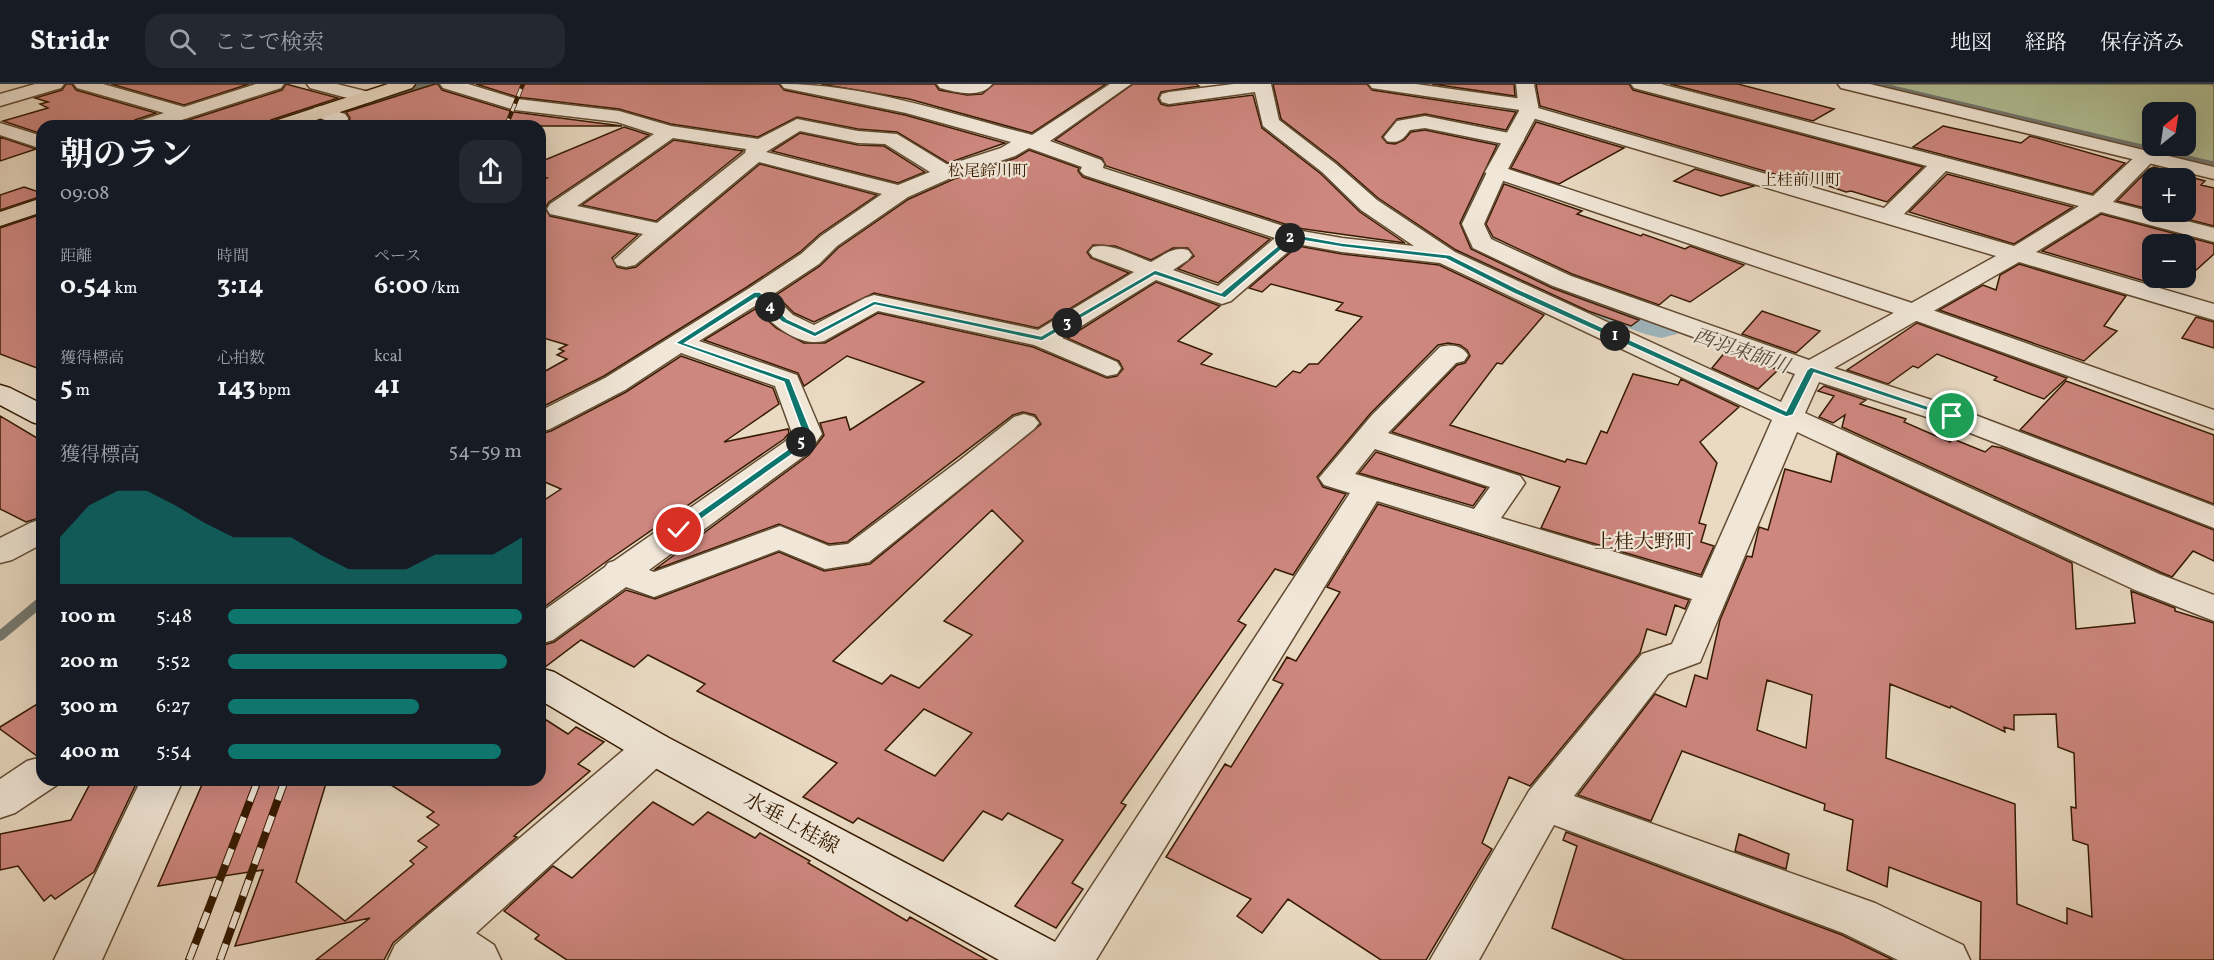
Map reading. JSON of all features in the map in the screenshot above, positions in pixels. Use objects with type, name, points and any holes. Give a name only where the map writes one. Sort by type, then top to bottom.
[{"type":"main road","points":[[297,120],[406,84]]},
{"type":"main road","points":[[0,219],[36,207]]},
{"type":"street","points":[[0,100],[55,84]]},
{"type":"street","points":[[83,84],[185,112]]},
{"type":"street","points":[[161,120],[275,84]]},
{"type":"street","points":[[316,84],[366,97]]},
{"type":"street","points":[[449,84],[515,104],[619,117],[669,132],[758,150],[900,192]]},
{"type":"street","points":[[790,84],[843,88],[1031,141],[1094,164],[1091,171],[1292,236],[1342,245],[1447,257]]},
{"type":"street","points":[[946,84],[974,88],[983,84]]},
{"type":"street","points":[[546,420],[615,384],[757,294],[810,259],[829,241],[900,192],[946,173],[1008,152],[1031,141],[1122,84]]},
{"type":"street","points":[[1378,84],[1523,106],[1888,217],[2214,312]]},
{"type":"street","points":[[1525,84],[1523,106],[1505,138],[1496,172],[1473,224],[1481,243],[1562,281],[1804,384],[2147,582],[2214,609]]},
{"type":"street","points":[[1640,84],[2214,235]]},
{"type":"street","points":[[1846,84],[2214,173]]},
{"type":"street","points":[[1169,98],[1262,85],[1270,122],[1329,168],[1369,205],[1447,257],[1516,291],[1804,384],[1952,416],[2214,518]]},
{"type":"street","points":[[321,112],[338,118],[338,120]]},
{"type":"street","points":[[1394,136],[1404,125],[1425,122],[1505,138]]},
{"type":"street","points":[[626,260],[758,150],[797,125],[858,137],[890,138],[946,173]]},
{"type":"street","points":[[0,129],[36,141]]},
{"type":"street","points":[[661,231],[558,209],[669,132]]},
{"type":"street","points":[[1454,960],[1544,803],[1655,664],[1687,653],[1804,384],[1912,311],[2017,254],[2098,204],[2146,157]]},
{"type":"street","points":[[1888,217],[1942,163]]},
{"type":"street","points":[[1496,172],[1912,311],[2214,420]]},
{"type":"street","points":[[1101,252],[1222,296],[1292,236]]},
{"type":"street","points":[[1042,339],[1180,255]]},
{"type":"street","points":[[2173,300],[2181,288]]},
{"type":"street","points":[[757,294],[784,321],[815,335],[874,303],[1042,339],[1107,368]]},
{"type":"street","points":[[546,626],[620,571],[797,447],[807,434],[788,381],[679,343]]},
{"type":"street","points":[[1454,355],[1450,353],[1369,437],[1335,478],[1712,594]]},
{"type":"street","points":[[0,394],[36,413]]},
{"type":"street","points":[[620,571],[654,585],[780,537],[825,558],[857,554],[1024,423]]},
{"type":"street","points":[[1369,437],[1509,483],[1480,524]]},
{"type":"street","points":[[1070,960],[1370,489]]},
{"type":"street","points":[[0,552],[36,533]]},
{"type":"street","name":"水垂上桂線","points":[[546,686],[652,748],[1044,960]]},
{"type":"street","points":[[443,952],[652,748]]},
{"type":"street","points":[[0,801],[36,776]]},
{"type":"street","points":[[78,960],[159,786]]},
{"type":"street","points":[[1544,803],[1859,918],[1946,960]]},
{"type":"green space","points":[[1878,84],[2211,84],[2214,86],[2214,164],[2180,156],[2196,156],[2196,102],[2142,102],[2142,147]]},
{"type":"building","points":[[66,84],[72,84],[76,90],[156,113],[135,120],[36,120],[36,132],[3,121],[48,108],[40,104],[48,102],[35,98],[62,90]]},
{"type":"building","points":[[111,84],[249,84],[184,105]]},
{"type":"building","points":[[286,84],[338,98],[271,120],[189,120],[282,90]]},
{"type":"building","points":[[438,84],[442,90],[514,112],[622,126],[546,126],[546,120],[350,120],[346,112]]},
{"type":"building","points":[[476,84],[779,84],[784,90],[905,115],[1005,143],[948,163],[897,132],[858,129],[797,117],[758,137],[671,124],[619,109],[517,97]]},
{"type":"building","points":[[821,84],[935,84],[939,90],[967,95],[982,94],[994,84],[1106,84],[1032,133],[909,99]]},
{"type":"building","points":[[1133,84],[1196,84],[1199,86],[1161,92],[1158,99],[1161,104],[1168,106],[1253,95],[1262,128],[1321,174],[1360,212],[1405,243],[1297,228],[1106,166],[1102,158],[1055,140]]},
{"type":"building","points":[[1273,84],[1367,84],[1372,90],[1516,112],[1506,130],[1425,114],[1397,119],[1382,137],[1387,143],[1395,144],[1404,140],[1411,132],[1425,130],[1497,145],[1460,223],[1471,249],[1552,288],[1639,320],[1631,326],[1588,311],[1456,250],[1378,198],[1337,162],[1281,119]]},
{"type":"building","points":[[1432,84],[1514,84],[1515,96]]},
{"type":"building","points":[[1536,84],[1629,84],[1633,90],[1923,167],[1887,202],[1851,191],[1846,192],[1794,174],[1785,177],[1540,106]]},
{"type":"building","points":[[1670,84],[1738,84],[1834,109],[1813,121]]},
{"type":"building","points":[[1536,122],[1624,148],[1559,184],[1511,168]]},
{"type":"building","points":[[1943,126],[2021,143],[2030,136],[2125,163],[2092,194],[1913,147]]},
{"type":"building","points":[[624,127],[649,135],[549,202],[546,206],[546,160]]},
{"type":"building","points":[[800,133],[858,145],[884,146],[925,172],[898,183],[772,151]]},
{"type":"building","points":[[0,137],[36,149],[0,161]]},
{"type":"building","points":[[674,140],[743,151],[656,221],[582,205]]},
{"type":"building","points":[[1029,150],[1079,168],[1078,171],[1083,177],[1270,239],[1218,283],[1178,269],[1194,256],[1188,248],[1173,248],[1151,260],[1115,246],[1093,245],[1087,252],[1091,258],[1129,273],[1038,328],[874,293],[814,322],[794,313],[776,295],[820,266],[838,248],[909,199],[954,179],[1016,158]]},
{"type":"building","points":[[760,164],[877,195],[820,234],[800,252],[747,287],[604,376],[546,405],[546,371],[567,359],[557,355],[564,351],[559,349],[567,345],[546,339],[546,210],[550,216],[638,235],[612,258],[617,267],[626,269],[636,267]]},
{"type":"building","points":[[1695,169],[1754,186],[1721,196],[1674,181]]},
{"type":"building","points":[[1947,174],[2073,207],[2014,244],[1909,212]]},
{"type":"building","points":[[2142,176],[2142,207],[2117,201]]},
{"type":"building","points":[[2196,179],[2205,181],[2201,185],[2214,188],[2214,226],[2196,221]]},
{"type":"building","points":[[1504,184],[1582,211],[1577,214],[1641,236],[1643,234],[1685,249],[1690,246],[1744,265],[1690,302],[1671,295],[1659,305],[1572,274],[1493,237],[1486,224]]},
{"type":"building","points":[[24,187],[36,191],[36,198],[0,210],[0,195]]},
{"type":"building","points":[[2101,214],[2176,234],[2142,234],[2142,280],[2042,251]]},
{"type":"building","points":[[36,216],[36,368],[0,354],[0,228]]},
{"type":"building","points":[[2196,239],[2214,244],[2214,254],[2196,270]]},
{"type":"building","points":[[1298,246],[1342,254],[1439,265],[1544,315],[1502,364],[1497,363],[1450,425],[1565,462],[1567,459],[1586,464],[1601,431],[1607,433],[1633,374],[1678,385],[1681,379],[1739,407],[1700,442],[1717,463],[1699,523],[1706,525],[1701,542],[1714,546],[1701,575],[1541,528],[1560,487],[1392,432],[1457,365],[1465,363],[1470,356],[1467,350],[1460,345],[1448,343],[1438,345],[1370,414],[1317,477],[1323,487],[1346,494],[1293,575],[1275,569],[1238,621],[1246,625],[1121,803],[1126,805],[1072,883],[1083,889],[1056,928],[1015,906],[1063,840],[1008,813],[1002,820],[983,811],[943,861],[858,818],[853,823],[803,797],[837,763],[697,691],[705,684],[648,655],[634,667],[581,640],[546,666],[546,644],[554,642],[626,590],[655,599],[779,552],[824,571],[870,564],[1041,424],[1035,415],[1023,412],[1013,415],[847,542],[829,544],[779,524],[654,570],[809,455],[824,435],[820,423],[846,417],[850,430],[924,382],[847,356],[804,386],[798,373],[704,340],[755,309],[776,328],[804,343],[825,343],[878,313],[1033,347],[1107,378],[1117,376],[1123,369],[1119,361],[1067,338],[1156,282],[1220,306],[1178,341],[1212,354],[1201,364],[1276,387],[1293,371],[1300,373],[1309,364],[1318,364],[1362,317],[1336,310],[1343,303],[1271,284],[1262,292],[1249,288]],"holes":[[[992,510],[1023,541],[944,621],[972,635],[919,688],[891,675],[882,684],[833,661]],[[924,709],[972,733],[935,776],[885,750]]]},
{"type":"building","points":[[2019,264],[2126,296],[2104,326],[2117,331],[2084,361],[1939,310],[1983,285],[1996,290],[2000,275]]},
{"type":"building","points":[[1762,311],[1820,331],[1796,353],[1742,334]]},
{"type":"building","points":[[2196,317],[2214,322],[2214,348],[2182,338]]},
{"type":"building","points":[[1917,323],[2067,378],[2044,399],[1994,380],[1997,377],[1937,354],[1918,368],[1913,366],[1888,384],[1847,370]]},
{"type":"building","points":[[1726,351],[1778,370],[1758,389],[1712,368]]},
{"type":"building","points":[[681,356],[773,388],[779,404],[724,442],[788,429],[789,433],[784,439],[546,606],[546,499],[561,489],[546,483],[546,432],[626,392]]},
{"type":"building","points":[[2066,381],[2214,435],[2214,504],[2020,430]]},
{"type":"building","points":[[1824,386],[1866,400],[1860,404],[1906,419],[1904,422],[1950,442],[1953,439],[1985,452],[1992,446],[2002,448],[2214,530],[2214,561],[2193,551],[2172,577],[2160,572],[1842,427],[1845,415],[1833,423],[1819,417],[1834,396],[1818,391]]},
{"type":"building","points":[[0,416],[36,437],[36,519],[26,522],[0,509]]},
{"type":"building","points":[[1376,452],[1486,488],[1473,506],[1359,473]]},
{"type":"building","points":[[1837,453],[2072,563],[2076,629],[2135,623],[2131,591],[2175,608],[2175,611],[2214,623],[2214,960],[1980,960],[1981,902],[1889,867],[1887,887],[1847,870],[1853,820],[1824,810],[1825,804],[1682,751],[1651,821],[1578,795],[1655,694],[1686,707],[1695,675],[1707,679],[1720,620],[1747,556],[1752,557],[1759,527],[1768,530],[1785,469],[1831,482]],"holes":[[[1767,680],[1812,695],[1806,748],[1757,730]],[[1890,684],[1950,708],[1951,706],[2005,732],[2004,727],[2014,730],[2014,715],[2056,714],[2058,747],[2074,753],[2076,808],[2071,807],[2073,840],[2088,845],[2092,917],[2067,908],[2067,924],[2017,904],[2015,804],[1886,758]]]},
{"type":"building","points":[[1378,504],[1689,600],[1685,609],[1675,605],[1666,635],[1647,629],[1640,653],[1530,786],[1509,777],[1482,843],[1492,849],[1426,960],[1381,960],[1288,899],[1262,933],[1237,916],[1251,899],[1166,857],[1225,764],[1231,767],[1283,684],[1273,680],[1287,657],[1296,661],[1340,592],[1327,587]]},
{"type":"building","points":[[36,705],[36,755],[0,729]]},
{"type":"building","points":[[546,720],[568,734],[576,727],[604,742],[578,764],[590,771],[393,943],[384,960],[316,960],[370,918],[235,946],[263,870],[158,886],[201,786],[325,786],[296,882],[345,921],[414,864],[410,861],[427,847],[418,841],[439,825],[427,817],[434,812],[393,786],[546,786]]},
{"type":"building","points":[[89,786],[135,786],[94,872],[55,899],[51,895],[44,901],[18,866],[0,870],[0,834],[71,820]]},
{"type":"building","points":[[653,802],[693,825],[708,812],[755,838],[760,833],[907,921],[910,917],[987,960],[567,960],[535,939],[539,935],[504,911],[553,866],[572,878]]},
{"type":"building","points":[[1566,832],[1842,935],[1893,960],[1625,960],[1552,928],[1577,846],[1563,840]]},
{"type":"building","points":[[1739,834],[1789,854],[1786,869],[1735,851]]},
{"type":"waterway","points":[[322,120],[428,84]]},
{"type":"waterway","name":"西羽束師川","points":[[1510,84],[1520,112],[1485,157],[1482,179],[1463,225],[1470,242],[1485,253],[1561,289],[1661,324]]},
{"type":"waterway","points":[[1872,84],[2214,165]]},
{"type":"waterway","name":"西羽束師川","points":[[2041,459],[2214,530]]},
{"type":"waterway","points":[[0,636],[36,606]]},
{"type":"railway","points":[[508,120],[523,84]]},
{"type":"railway","points":[[189,960],[256,786]]},
{"type":"railway","points":[[220,960],[283,786]]},
{"type":"district","name":"松尾鈴川町","points":[[988,172]]},
{"type":"district","name":"上桂前川町","points":[[1801,181]]},
{"type":"district","name":"上桂大野町","points":[[1644,543]]},
{"type":"route","points":[[679,530],[797,447],[807,434],[788,381],[679,343],[757,294],[784,321],[815,335],[874,303],[1042,339],[1093,306],[1155,272],[1222,296],[1292,236],[1342,245],[1447,257],[1516,291],[1789,415],[1811,370],[1952,416]]}]
